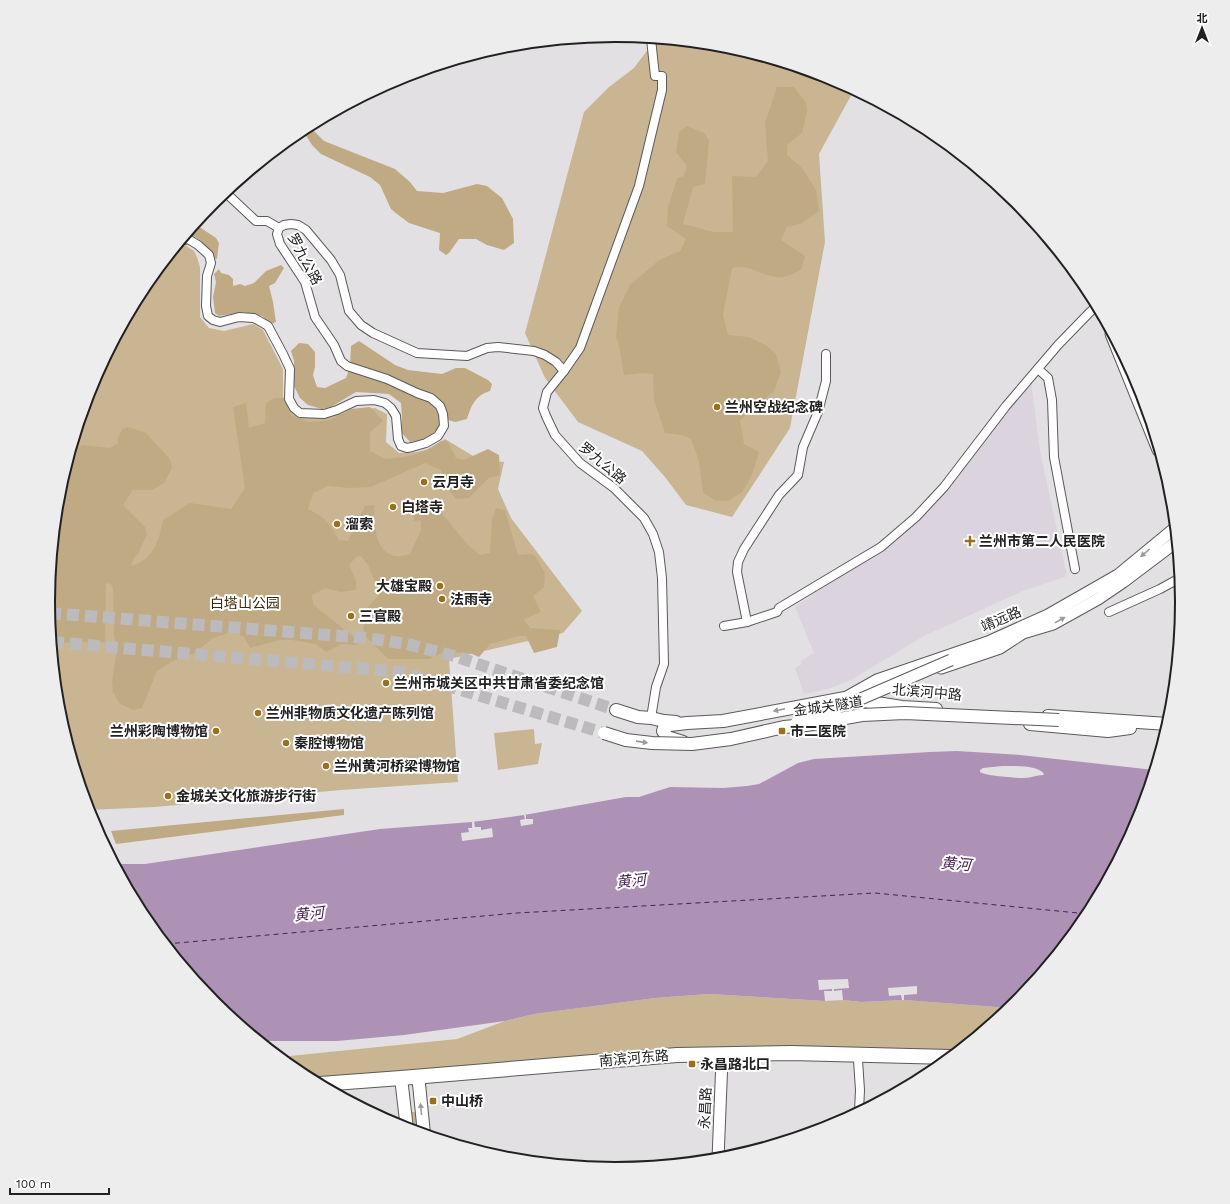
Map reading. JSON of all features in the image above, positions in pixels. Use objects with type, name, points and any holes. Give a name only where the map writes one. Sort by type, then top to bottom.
[{"type":"highway","name":"南滨河东路","points":[[418,1081],[678,1054],[791,1053],[941,1057]]},
{"type":"highway","name":"南滨河东路","points":[[330,1084],[418,1081],[642,1063],[722,1059],[934,1062]]},
{"type":"highway","name":"南滨河东路","points":[[341,1090],[402,1082]]},
{"type":"main road","name":"靖远路","points":[[845,698],[877,680],[988,642],[1048,615],[1118,575],[1170,532]]},
{"type":"main road","name":"靖远路","points":[[840,718],[864,700],[915,676],[1000,648],[1023,633],[1053,624],[1123,582],[1172,545]]},
{"type":"main road","points":[[784,727],[856,701],[951,660],[1023,633]]},
{"type":"main road","points":[[840,718],[845,698]]},
{"type":"main road","name":"北滨河中路","points":[[687,723],[722,721],[845,698],[902,707],[1161,724]]},
{"type":"main road","points":[[616,710],[638,717],[687,723]]},
{"type":"main road","name":"金城关隧道","points":[[604,733],[626,740],[652,744],[692,744],[784,727],[806,726],[862,715],[905,713],[1059,720],[1130,728]]},
{"type":"main road","points":[[687,723],[664,728],[664,735],[677,741],[706,746],[789,726],[840,718],[904,714],[1108,730],[1130,728],[1160,730]]},
{"type":"main road","name":"永昌路","points":[[718,1152],[722,1059]]},
{"type":"main road","points":[[418,1081],[423,1128]]},
{"type":"main road","points":[[402,1082],[406,1121]]},
{"type":"street","points":[[564,371],[580,348],[639,186],[662,90],[662,76],[655,76],[652,43]]},
{"type":"street","points":[[229,197],[256,221],[267,221],[279,228]]},
{"type":"street","name":"罗九公路","points":[[189,239],[198,245],[209,255],[211,263],[207,276],[206,306],[208,316],[213,320],[220,322],[239,317],[254,318],[268,326],[290,370],[290,399],[294,408],[300,413],[324,414],[356,401],[374,400],[385,403],[391,408],[396,416],[398,439],[402,446],[407,448],[426,443],[438,436],[444,426],[443,414],[440,406],[431,398],[417,393],[387,378],[347,366],[341,361],[334,345],[315,317],[305,282],[280,244],[277,234],[279,228],[284,225],[298,225],[306,230],[331,260],[340,276],[349,311],[361,325],[373,333],[417,353],[467,356],[488,348],[498,347],[534,351],[545,355],[556,362],[564,371],[547,392],[543,408],[555,435],[580,463],[614,488],[644,518],[653,534],[660,552],[664,664],[656,687],[651,718]]},
{"type":"street","points":[[724,626],[747,622],[777,612],[779,608],[881,547],[916,517],[944,487],[1006,406],[1058,345],[1093,310]]},
{"type":"street","points":[[747,622],[737,572],[738,562],[744,549],[779,495],[798,475],[803,447],[818,412],[826,381],[826,354]]},
{"type":"street","points":[[1038,369],[1048,378],[1052,400],[1054,457],[1075,569]]},
{"type":"street","points":[[1109,612],[1174,581]]},
{"type":"street","points":[[858,1060],[859,1106]]},
{"type":"shaded area","name":"兰州市第二人民医院","points":[[1031,381],[1040,451],[1067,576],[1023,591],[924,636],[851,680],[828,689],[804,694],[795,668],[802,664],[801,661],[814,653],[795,607],[820,590],[924,505]]},
{"type":"green space","points":[[653,43],[688,47],[760,61],[795,72],[851,95],[819,154],[825,242],[790,428],[732,517],[686,505],[665,477],[642,451],[578,422],[545,378],[525,333],[584,112],[609,87],[634,68]]},
{"type":"green space","points":[[777,87],[794,87],[806,103],[807,112],[802,133],[787,145],[787,155],[802,168],[816,190],[819,211],[802,223],[787,227],[781,240],[805,256],[801,270],[784,277],[777,277],[745,267],[732,268],[723,315],[728,335],[749,337],[767,346],[776,354],[781,372],[774,391],[740,420],[744,444],[759,452],[751,477],[742,492],[728,501],[717,501],[703,493],[699,461],[691,439],[681,435],[665,433],[654,400],[653,374],[643,373],[624,375],[620,349],[616,337],[619,308],[630,285],[659,260],[680,251],[686,239],[667,226],[668,208],[677,178],[684,176],[687,166],[676,152],[679,132],[687,126],[704,133],[709,140],[705,184],[693,187],[683,224],[714,232],[733,232],[732,176],[756,177],[768,161],[765,123]]},
{"type":"green space","points":[[313,130],[324,141],[395,169],[410,182],[417,191],[443,193],[477,184],[487,186],[502,198],[513,219],[514,243],[504,250],[487,245],[476,239],[459,239],[446,255],[439,250],[440,233],[409,223],[391,209],[380,185],[370,177],[321,154],[312,145],[306,135]]},
{"type":"green space","points":[[200,227],[216,238],[219,243],[217,259],[213,258],[206,246],[192,235]]},
{"type":"green space","name":"白塔山公园","points":[[184,245],[194,251],[200,267],[200,317],[209,328],[224,331],[253,324],[263,330],[283,369],[283,397],[294,412],[304,418],[313,418],[375,408],[387,414],[386,442],[399,453],[413,452],[433,447],[445,439],[478,459],[504,462],[498,489],[511,518],[582,611],[563,633],[449,659],[458,782],[341,790],[155,807],[96,810],[74,747],[60,675],[56,639],[55,602],[56,565],[60,529],[74,457],[98,388],[113,354],[130,322],[149,291]]},
{"type":"green space","points":[[281,265],[284,268],[275,283],[269,286],[276,322],[271,324],[262,316],[244,312],[219,316],[215,313],[213,297],[216,282],[214,274],[219,269],[221,273],[229,275],[233,279],[233,286],[240,284],[245,286],[254,283],[266,271]]},
{"type":"green space","points":[[359,341],[395,365],[408,370],[442,374],[456,368],[465,368],[488,380],[492,384],[490,391],[481,395],[475,401],[470,409],[467,419],[455,422],[445,419],[431,435],[423,439],[410,442],[401,432],[401,403],[389,394],[356,392],[331,407],[322,409],[308,405],[300,398],[294,386],[294,361],[291,351],[299,343],[308,344],[315,352],[315,367],[313,375],[317,387],[325,388],[346,378],[350,367],[351,346]]},
{"type":"green space","points":[[274,398],[284,398],[291,415],[308,422],[330,420],[351,409],[370,407],[383,421],[370,432],[370,451],[385,459],[404,457],[426,451],[441,441],[447,441],[456,458],[464,460],[488,449],[499,455],[500,475],[489,478],[469,498],[456,499],[446,486],[441,470],[425,463],[371,487],[350,488],[328,486],[313,493],[308,509],[319,515],[326,522],[339,540],[348,541],[365,506],[374,505],[375,527],[379,542],[388,553],[395,556],[410,554],[421,530],[421,520],[414,521],[413,510],[418,508],[440,511],[467,544],[480,555],[490,553],[492,520],[496,508],[505,510],[518,555],[530,554],[535,556],[545,573],[544,587],[533,596],[541,612],[524,619],[530,628],[560,630],[557,647],[534,653],[526,636],[518,636],[490,644],[479,657],[470,653],[443,652],[430,659],[388,659],[367,638],[363,630],[368,607],[380,594],[368,565],[361,556],[356,557],[349,565],[356,581],[356,590],[340,592],[326,588],[312,595],[313,604],[357,640],[357,645],[342,644],[326,652],[316,644],[292,640],[280,640],[250,648],[244,637],[232,631],[212,639],[193,654],[173,661],[157,671],[142,708],[134,710],[120,704],[113,692],[112,681],[117,650],[114,634],[113,589],[111,584],[106,583],[105,642],[56,643],[55,602],[56,565],[66,493],[76,450],[82,445],[110,448],[118,443],[118,438],[122,429],[128,427],[146,433],[170,459],[172,468],[164,483],[152,490],[133,490],[123,505],[145,527],[147,534],[131,566],[145,559],[154,549],[163,520],[190,503],[231,509],[245,488],[233,407],[246,403],[249,428],[265,423],[266,403]]},
{"type":"green space","points":[[534,729],[535,744],[542,743],[538,764],[498,770],[494,733]]},
{"type":"green space","points":[[344,809],[344,815],[116,844],[111,831]]},
{"type":"green space","points":[[709,994],[825,1001],[843,1000],[861,1002],[904,1000],[1001,1007],[949,1051],[732,1047],[640,1050],[322,1079],[288,1056],[457,1039],[505,1021],[534,1014],[655,998]]},
{"type":"green space","points":[[410,1112],[417,1112],[418,1126],[411,1123]]},
{"type":"water","name":"黄河","points":[[957,751],[1020,755],[1149,769],[1132,816],[1117,850],[1081,913],[1036,971],[1001,1007],[904,1000],[861,1002],[843,1000],[825,1001],[709,994],[655,998],[534,1014],[505,1021],[404,1035],[337,1041],[268,1041],[219,998],[194,971],[149,913],[120,864],[145,864],[380,829],[472,822],[524,815],[626,797],[639,797],[670,787],[723,788],[747,786],[759,784],[798,763],[814,759]],"holes":[[[1019,766],[1036,769],[1044,774],[1029,778],[1020,778],[994,776],[980,772],[983,768]]]},
{"type":"pier","points":[[524,815],[526,815],[526,819],[533,819],[533,824],[521,826],[520,820],[525,819]]},
{"type":"pier","points":[[474,821],[475,827],[481,827],[481,830],[492,828],[493,837],[462,841],[461,833],[469,832],[468,828],[472,828],[472,822]]},
{"type":"pier","points":[[848,979],[849,988],[834,989],[834,991],[842,990],[843,1000],[825,1001],[824,991],[832,991],[832,989],[819,990],[818,980]]},
{"type":"pier","points":[[917,986],[917,994],[904,995],[904,1000],[902,1000],[901,995],[889,996],[888,988]]},
{"type":"ferry route","points":[[171,944],[517,913],[875,893],[1081,913]]},
{"type":"tunnel","points":[[55,613],[367,638],[407,644],[454,656],[616,710]]},
{"type":"tunnel","points":[[56,642],[401,672],[604,733]]},
{"type":"place","name":"兰州空战纪念碑","points":[[717,407]]},
{"type":"place","name":"云月寺","points":[[424,482]]},
{"type":"place","name":"白塔寺","points":[[393,507]]},
{"type":"place","name":"溜索","points":[[337,524]]},
{"type":"place","name":"兰州市第二人民医院","points":[[970,541]]},
{"type":"place","name":"大雄宝殿","points":[[440,586]]},
{"type":"place","name":"法雨寺","points":[[442,599]]},
{"type":"place","name":"三官殿","points":[[351,616]]},
{"type":"place","name":"兰州市城关区中共甘肃省委纪念馆","points":[[386,683]]},
{"type":"place","name":"兰州非物质文化遗产陈列馆","points":[[258,713]]},
{"type":"place","name":"兰州彩陶博物馆","points":[[216,731]]},
{"type":"place","name":"市二医院","points":[[782,731]]},
{"type":"place","name":"秦腔博物馆","points":[[286,743]]},
{"type":"place","name":"兰州黄河桥梁博物馆","points":[[326,766]]},
{"type":"place","name":"金城关文化旅游步行街","points":[[168,796]]},
{"type":"place","name":"永昌路北口","points":[[692,1064]]},
{"type":"place","name":"中山桥","points":[[433,1101]]}]
